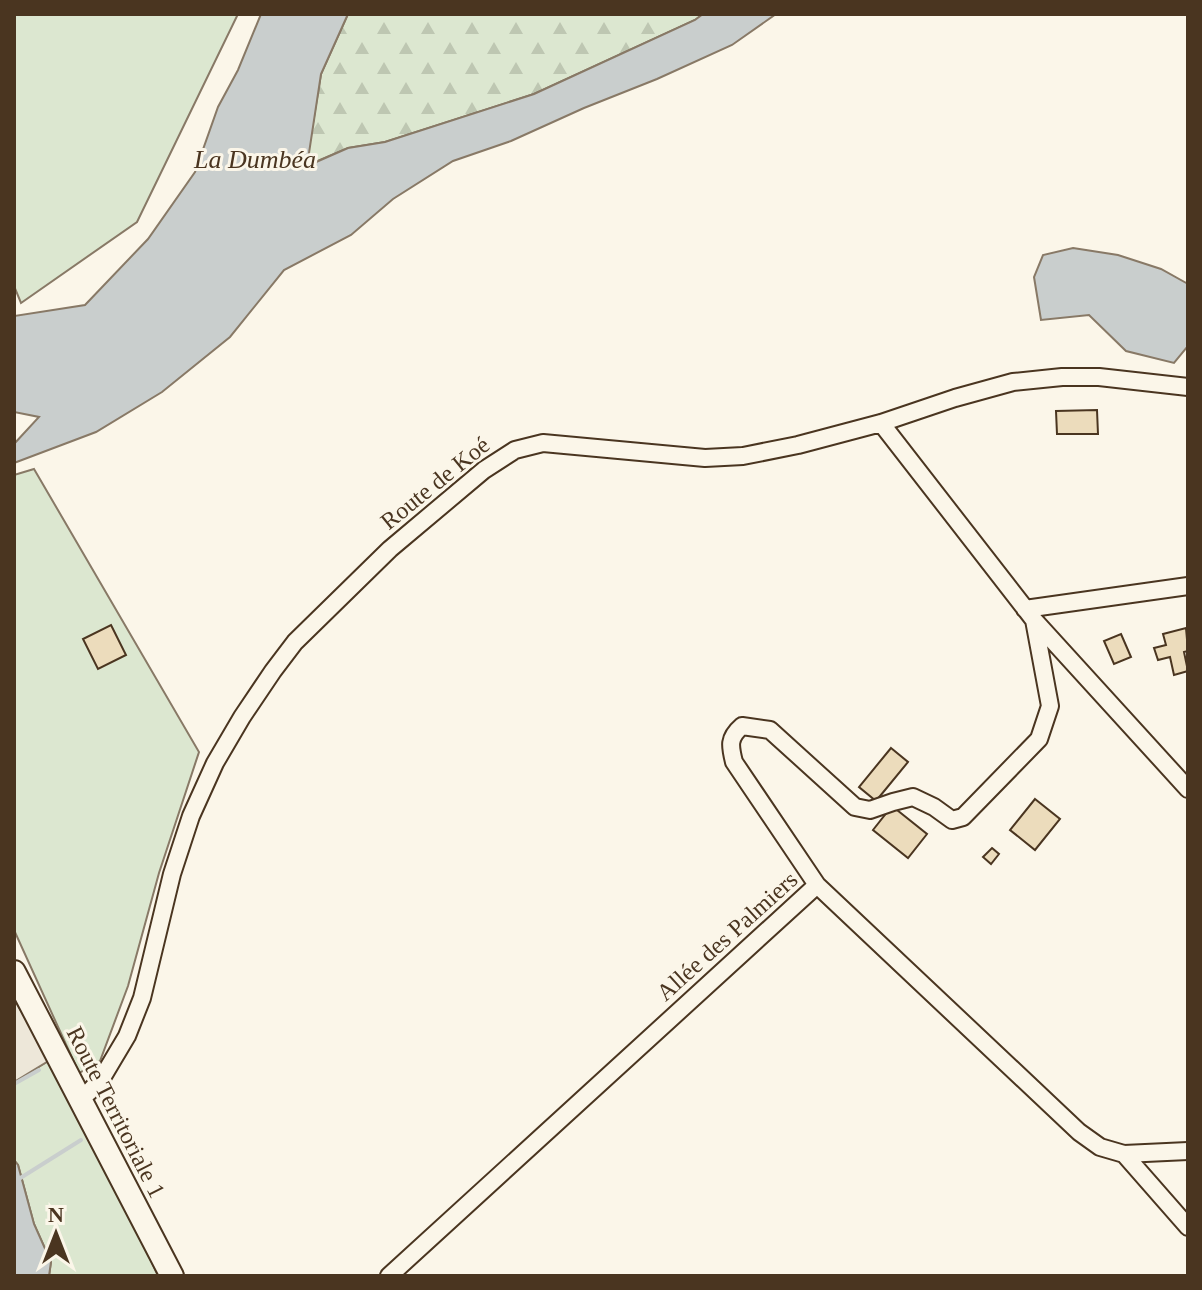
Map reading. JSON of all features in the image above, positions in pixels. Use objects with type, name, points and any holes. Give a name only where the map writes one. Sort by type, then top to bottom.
[{"type":"main road","name":"Route Territoriale 1","points":[[14,972],[172,1276]]},
{"type":"street","name":"Route de Koé","points":[[80,1097],[102,1078],[127,1036],[142,998],[172,874],[191,816],[215,763],[273,671],[295,642],[390,549],[484,470],[515,450],[543,443],[705,458],[743,456],[881,423],[1013,382],[1099,377],[1188,387]]},
{"type":"street","points":[[881,423],[1030,614],[1188,789]]},
{"type":"street","points":[[1030,614],[1188,586]]},
{"type":"street","points":[[817,885],[734,762],[731,747],[733,734],[742,726],[770,730],[855,807],[870,810],[913,797],[952,820],[963,817],[1039,739],[1050,706],[1030,614]]},
{"type":"street","name":"Allée des Palmiers","points":[[389,1276],[817,885],[1079,1132],[1100,1147],[1124,1154],[1188,1151]]},
{"type":"street","points":[[1124,1154],[1188,1227]]},
{"type":"green space","points":[[14,14],[238,14],[137,222],[21,303],[14,286]]},
{"type":"green space","points":[[348,14],[703,14],[534,94],[385,142],[348,148],[306,166],[321,74]]},
{"type":"green space","points":[[34,469],[199,752],[159,873],[128,986],[100,1061],[79,1073],[14,930],[14,475]]},
{"type":"green space","points":[[50,1060],[158,1276],[49,1276],[51,1262],[34,1224],[14,1160],[14,1082]]},
{"type":"shaded area","points":[[14,999],[50,1060],[14,1082]]},
{"type":"water","name":"La Dumbéa","points":[[261,14],[348,14],[321,74],[307,166],[348,148],[385,142],[534,94],[703,14],[776,14],[732,45],[511,141],[453,161],[393,199],[351,235],[284,270],[230,337],[162,392],[96,432],[14,463],[14,444],[39,417],[14,412],[14,316],[85,305],[148,239],[195,172],[218,107],[238,70]]},
{"type":"water","points":[[1073,248],[1118,255],[1161,269],[1188,284],[1188,346],[1174,363],[1126,351],[1089,315],[1041,320],[1034,277],[1043,255]]},
{"type":"water","points":[[14,1160],[34,1224],[51,1262],[49,1276],[14,1276]]},
{"type":"building","points":[[1097,410],[1098,434],[1057,434],[1056,411]]},
{"type":"building","points":[[111,625],[126,655],[98,669],[83,639]]},
{"type":"building","points":[[1186,628],[1188,651],[1184,652],[1188,671],[1174,675],[1170,657],[1158,660],[1154,648],[1166,645],[1163,634]]},
{"type":"building","points":[[1121,634],[1131,657],[1114,664],[1104,641]]},
{"type":"building","points":[[891,748],[908,762],[876,801],[859,787]]},
{"type":"building","points":[[1035,799],[1060,819],[1035,850],[1010,830]]},
{"type":"building","points":[[892,806],[927,834],[908,858],[873,830]]},
{"type":"building","points":[[992,848],[999,854],[991,864],[983,857]]},
{"type":"waterway","points":[[14,1084],[39,1070]]},
{"type":"waterway","points":[[14,1182],[81,1140]]}]
